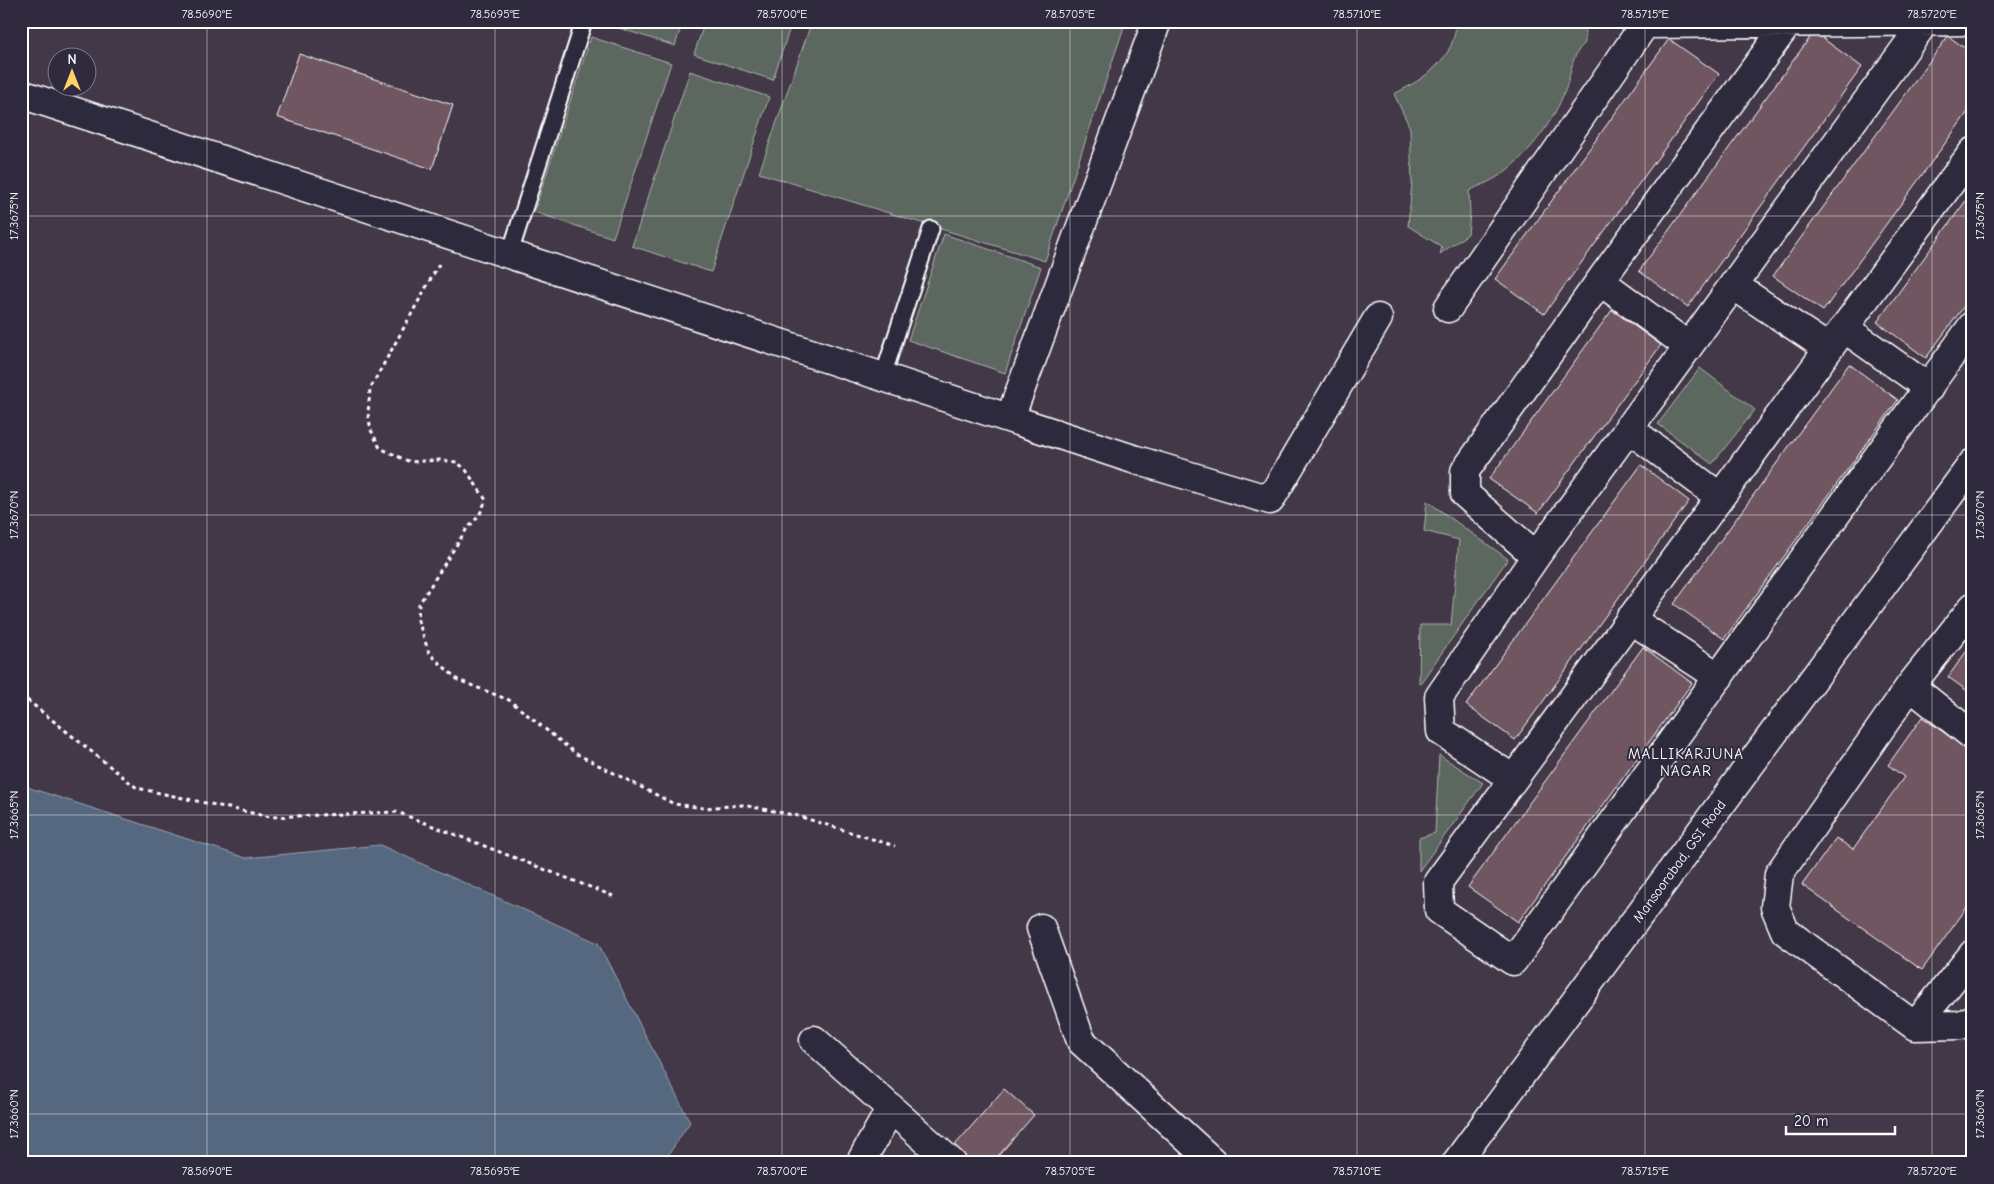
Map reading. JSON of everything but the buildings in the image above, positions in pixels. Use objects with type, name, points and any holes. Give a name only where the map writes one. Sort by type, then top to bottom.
[{"type":"street","points":[[1010,418],[1157,21]]},
{"type":"street","points":[[1448,308],[1645,24],[1924,23],[1973,21]]},
{"type":"street","points":[[1536,556],[1465,494],[1465,471],[1600,281],[1788,23]]},
{"type":"street","points":[[1514,779],[1441,731],[1439,697],[1536,556],[1628,428],[1924,23]]},
{"type":"street","points":[[21,94],[1134,459],[1270,500],[1378,318]]},
{"type":"street","points":[[1973,152],[1438,882],[1439,910],[1513,961],[1973,325]]},
{"type":"street","points":[[1600,281],[1688,346]]},
{"type":"street","points":[[1733,285],[1929,388]]},
{"type":"street","points":[[1628,428],[1720,497]]},
{"type":"street","name":"Mansoorabad, GSI Road","points":[[1456,1163],[1973,463]]},
{"type":"street","points":[[1973,607],[1910,686],[1779,874],[1775,907],[1785,931],[1915,1026],[1961,1025],[1973,1019]]},
{"type":"street","points":[[1630,619],[1719,677]]},
{"type":"street","points":[[1910,686],[1973,736]]},
{"type":"street","points":[[1041,928],[1081,1041],[1214,1163]]},
{"type":"street","points":[[1915,1026],[1973,954]]},
{"type":"street","points":[[814,1040],[952,1163]]},
{"type":"street","points":[[860,1163],[891,1108]]},
{"type":"lane","points":[[510,253],[584,21]]},
{"type":"lane","points":[[883,376],[931,229]]},
{"type":"path","points":[[454,235],[370,389],[368,401],[370,430],[380,448],[410,462],[440,460],[457,462],[466,470],[486,500],[479,516],[466,530],[419,604],[418,620],[429,654],[458,680],[508,700],[575,753],[674,804],[704,808],[743,805],[798,816],[895,846]]},
{"type":"path","points":[[21,695],[137,788],[270,817],[397,812],[613,896]]},
{"type":"green space","points":[[597,21],[683,21],[675,46]]},
{"type":"green space","points":[[705,21],[792,21],[773,80],[694,54]]},
{"type":"green space","points":[[812,21],[1126,21],[1045,261],[759,173]]},
{"type":"green space","points":[[1456,21],[1583,21],[1585,24],[1585,43],[1574,58],[1566,88],[1548,124],[1532,146],[1513,165],[1495,178],[1469,191],[1470,213],[1468,234],[1440,254],[1442,247],[1408,226],[1412,183],[1410,128],[1394,94],[1427,74],[1444,57],[1451,46],[1455,34]]},
{"type":"green space","points":[[591,37],[671,63],[613,238],[534,212]]},
{"type":"green space","points":[[690,71],[769,97],[711,272],[632,246]]},
{"type":"green space","points":[[944,234],[1041,267],[1005,373],[908,340]]},
{"type":"green space","points":[[1700,368],[1755,410],[1712,464],[1658,424]]},
{"type":"green space","points":[[1427,501],[1508,559],[1419,685],[1420,625],[1451,625],[1459,540],[1424,531]]},
{"type":"green space","points":[[1439,755],[1483,783],[1419,871],[1419,838],[1435,833]]},
{"type":"water","points":[[21,780],[30,788],[246,858],[380,845],[598,943],[690,1122],[663,1163],[21,1163]]},
{"type":"district","name":"MALLIKARJUNA NAGAR","points":[[1686,762]]}]
